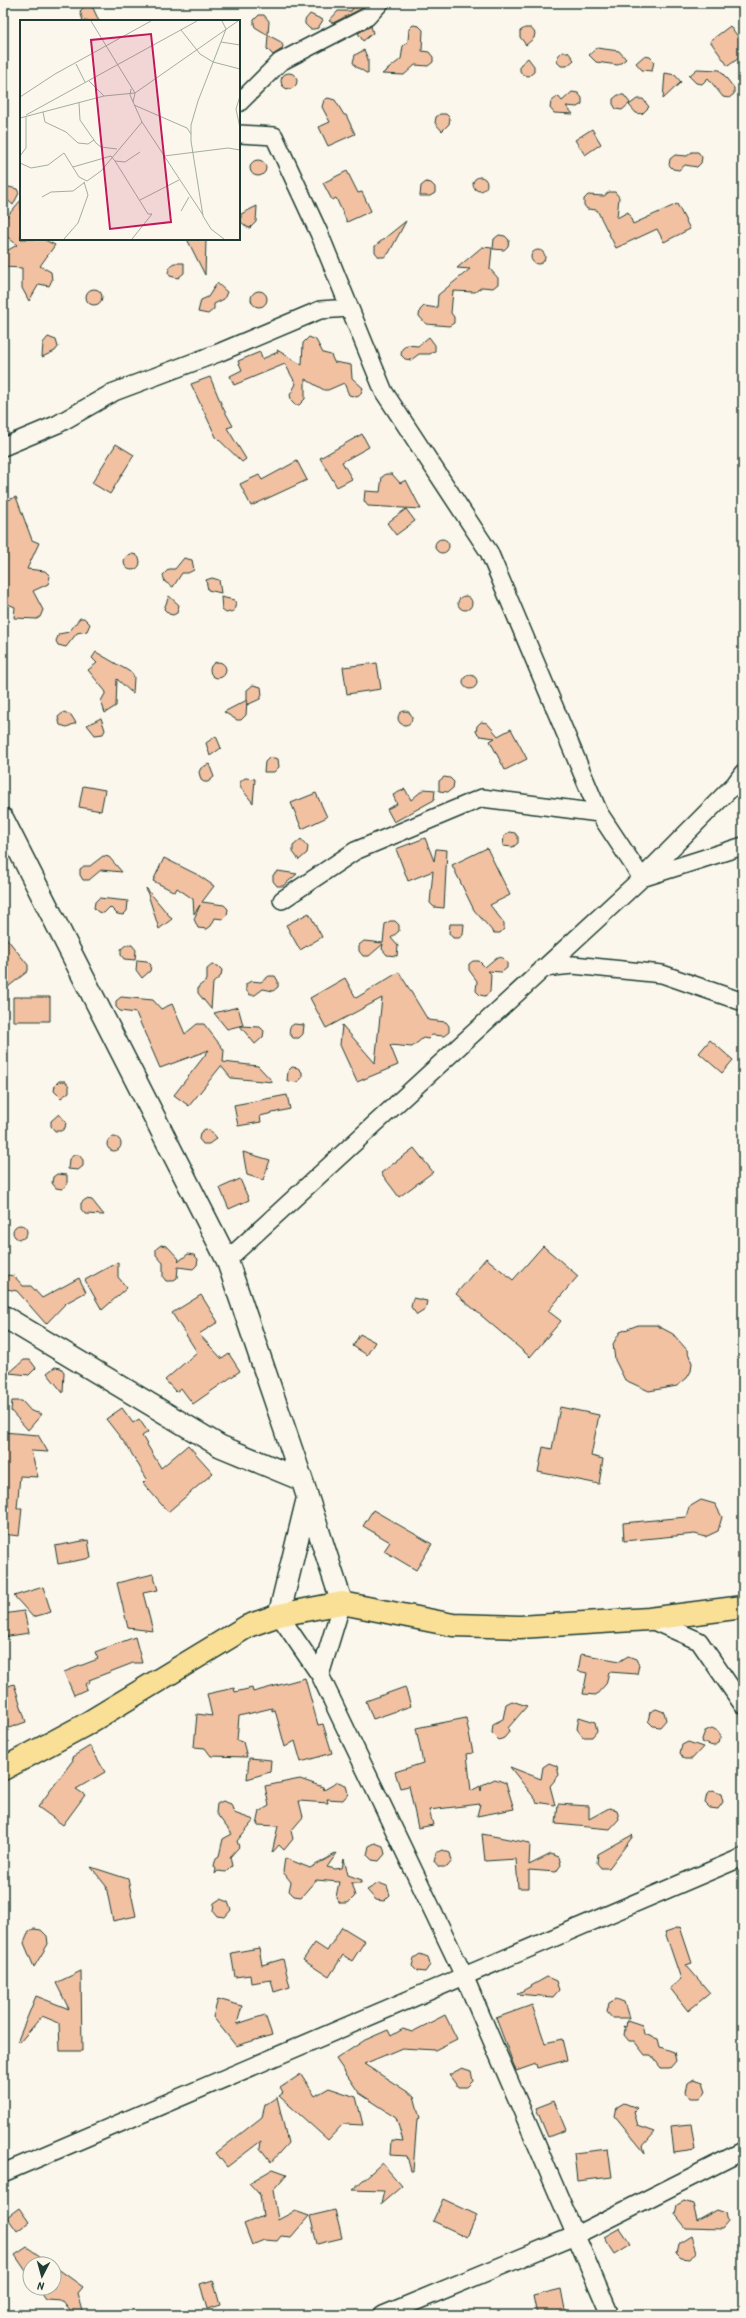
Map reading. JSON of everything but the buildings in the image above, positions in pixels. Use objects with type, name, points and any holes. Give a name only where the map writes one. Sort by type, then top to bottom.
[{"type":"main road","points":[[3,1769],[58,1740],[248,1626],[279,1615],[342,1603],[453,1624],[520,1627],[649,1619],[743,1607]]},
{"type":"street","points":[[240,102],[280,62],[368,17],[380,3]]},
{"type":"street","points":[[240,134],[274,136],[319,233],[384,392],[489,552],[599,812],[642,878]]},
{"type":"street","points":[[3,447],[58,424],[114,392],[218,353],[320,310],[349,308]]},
{"type":"street","points":[[227,1260],[642,878],[735,784],[743,773]]},
{"type":"street","points":[[282,900],[355,851],[482,798],[599,812]]},
{"type":"street","points":[[3,819],[227,1260],[342,1603],[320,1675]]},
{"type":"street","points":[[642,878],[743,846]]},
{"type":"street","points":[[543,968],[573,965],[662,974],[743,1002]]},
{"type":"street","points":[[3,1316],[220,1446],[302,1480]]},
{"type":"street","points":[[307,1500],[279,1615],[320,1675],[465,1978],[610,2315]]},
{"type":"street","points":[[649,1619],[699,1641],[743,1705]]},
{"type":"street","points":[[3,2173],[465,1978],[743,1857]]},
{"type":"street","points":[[383,2315],[576,2235],[743,2151]]}]
